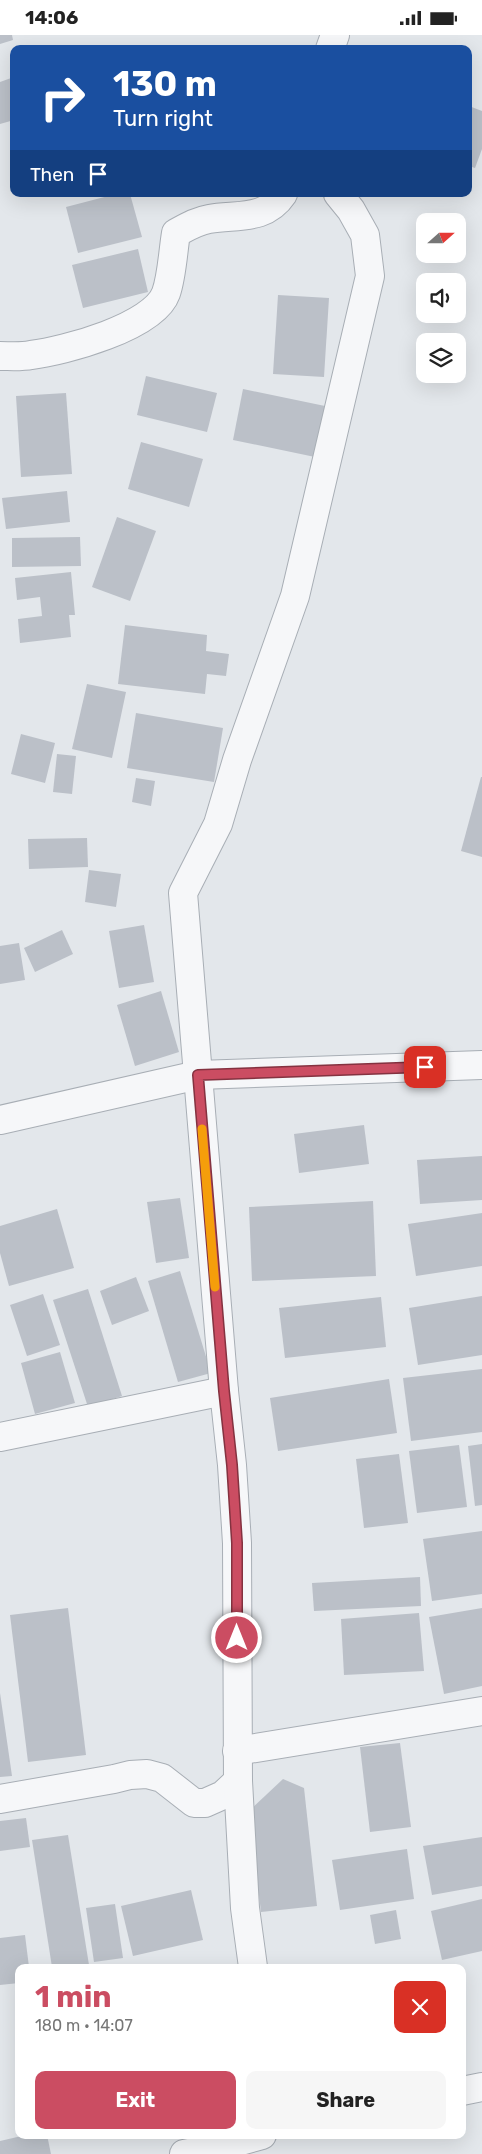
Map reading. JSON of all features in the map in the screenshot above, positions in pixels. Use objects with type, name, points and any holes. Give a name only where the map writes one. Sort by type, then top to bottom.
[{"type":"street","points":[[0,356],[29,356],[56,350],[136,323],[154,311],[166,294],[176,233],[208,219],[255,215],[279,201],[281,197]]},
{"type":"street","points":[[253,1964],[245,1909],[238,1781],[237,1543],[232,1465],[224,1391],[183,893],[218,824],[237,760],[295,597],[370,276],[365,235],[351,210],[340,197]]},
{"type":"street","points":[[0,1120],[198,1075],[482,1065]]},
{"type":"street","points":[[0,1437],[224,1391]]},
{"type":"street","points":[[237,1751],[482,1711]]},
{"type":"street","points":[[0,1799],[130,1775],[146,1774],[162,1778],[194,1803],[205,1803],[223,1795],[238,1781]]},
{"type":"street","points":[[466,2090],[482,2087]]},
{"type":"street","points":[[184,2154],[220,2151],[252,2139]]},
{"type":"building","points":[[0,35],[12,35],[13,40],[0,44]]},
{"type":"building","points":[[10,78],[10,121],[0,124],[0,82]]},
{"type":"building","points":[[472,107],[482,111],[482,149],[475,168],[472,167]]},
{"type":"building","points":[[104,197],[131,197],[142,237],[78,253],[66,207]]},
{"type":"building","points":[[138,249],[148,292],[83,308],[72,265]]},
{"type":"building","points":[[278,295],[329,298],[324,377],[273,374]]},
{"type":"building","points":[[146,376],[217,393],[207,432],[137,415]]},
{"type":"building","points":[[243,389],[325,406],[315,457],[233,440]]},
{"type":"building","points":[[66,393],[72,474],[21,477],[16,396]]},
{"type":"building","points":[[141,442],[203,459],[189,507],[128,489]]},
{"type":"building","points":[[67,491],[70,522],[6,529],[2,498]]},
{"type":"building","points":[[117,517],[156,531],[130,601],[92,587]]},
{"type":"building","points":[[80,537],[81,566],[12,567],[12,538]]},
{"type":"building","points":[[71,572],[75,615],[69,615],[71,637],[20,643],[18,619],[42,616],[40,597],[17,600],[15,578]]},
{"type":"building","points":[[125,625],[207,635],[206,651],[229,654],[226,676],[207,674],[205,694],[118,684]]},
{"type":"building","points":[[87,684],[126,692],[112,758],[72,749]]},
{"type":"building","points":[[136,713],[223,728],[214,782],[127,768]]},
{"type":"building","points":[[21,734],[55,743],[45,783],[11,774]]},
{"type":"building","points":[[57,754],[76,756],[72,794],[53,792]]},
{"type":"building","points":[[482,777],[482,857],[461,851]]},
{"type":"building","points":[[136,778],[155,781],[151,806],[132,802]]},
{"type":"building","points":[[87,838],[88,867],[29,869],[28,839]]},
{"type":"building","points":[[89,870],[121,874],[116,907],[85,902]]},
{"type":"building","points":[[144,925],[154,982],[119,988],[109,931]]},
{"type":"building","points":[[62,930],[73,954],[35,972],[24,948]]},
{"type":"building","points":[[19,943],[25,980],[0,984],[0,946]]},
{"type":"building","points":[[161,991],[179,1052],[135,1066],[117,1005]]},
{"type":"building","points":[[364,1125],[369,1164],[299,1173],[294,1134]]},
{"type":"building","points":[[482,1156],[482,1200],[420,1204],[417,1160]]},
{"type":"building","points":[[180,1198],[189,1258],[156,1263],[147,1202]]},
{"type":"building","points":[[373,1201],[376,1276],[252,1281],[249,1207]]},
{"type":"building","points":[[57,1209],[74,1268],[9,1286],[0,1253],[0,1226]]},
{"type":"building","points":[[482,1213],[482,1266],[416,1276],[408,1224]]},
{"type":"building","points":[[180,1271],[211,1373],[178,1382],[148,1281]]},
{"type":"building","points":[[136,1277],[149,1311],[112,1325],[100,1291]]},
{"type":"building","points":[[88,1289],[122,1396],[88,1407],[53,1300]]},
{"type":"building","points":[[43,1294],[60,1345],[27,1356],[10,1305]]},
{"type":"building","points":[[482,1296],[482,1355],[418,1365],[409,1308]]},
{"type":"building","points":[[381,1297],[386,1347],[285,1358],[279,1308]]},
{"type":"building","points":[[60,1352],[75,1403],[35,1414],[21,1363]]},
{"type":"building","points":[[482,1369],[482,1432],[411,1441],[403,1378]]},
{"type":"building","points":[[389,1379],[397,1433],[278,1451],[270,1398]]},
{"type":"building","points":[[482,1444],[482,1505],[475,1506],[468,1446]]},
{"type":"building","points":[[459,1445],[467,1507],[417,1513],[409,1451]]},
{"type":"building","points":[[399,1454],[408,1523],[364,1528],[356,1459]]},
{"type":"building","points":[[482,1531],[482,1594],[432,1601],[423,1539]]},
{"type":"building","points":[[420,1577],[421,1606],[314,1611],[312,1583]]},
{"type":"building","points":[[68,1608],[86,1755],[28,1762],[10,1615]]},
{"type":"building","points":[[482,1608],[482,1686],[444,1694],[429,1617]]},
{"type":"building","points":[[419,1613],[424,1671],[344,1675],[341,1619]]},
{"type":"building","points":[[0,1693],[12,1776],[0,1777]]},
{"type":"building","points":[[400,1743],[411,1827],[370,1832],[360,1747]]},
{"type":"building","points":[[283,1779],[304,1788],[317,1906],[261,1912],[249,1811]]},
{"type":"building","points":[[26,1818],[30,1847],[0,1851],[0,1821]]},
{"type":"building","points":[[68,1835],[89,1964],[52,1964],[32,1840]]},
{"type":"building","points":[[482,1837],[482,1886],[432,1895],[423,1846]]},
{"type":"building","points":[[407,1849],[414,1899],[340,1910],[332,1860]]},
{"type":"building","points":[[191,1890],[203,1940],[133,1956],[121,1906]]},
{"type":"building","points":[[482,1899],[482,1951],[442,1960],[431,1911]]},
{"type":"building","points":[[115,1904],[123,1958],[94,1962],[86,1908]]},
{"type":"building","points":[[396,1910],[401,1939],[375,1944],[370,1915]]},
{"type":"building","points":[[25,1935],[29,1964],[15,1964],[15,1983],[0,1985],[0,1938]]},
{"type":"building","points":[[15,2138],[48,2139],[51,2154],[0,2154],[0,2141]]},
{"type":"slow traffic","points":[[202,1129],[215,1287]]},
{"type":"route","points":[[237,1638],[237,1543],[232,1465],[224,1391],[198,1075],[425,1067]]}]
